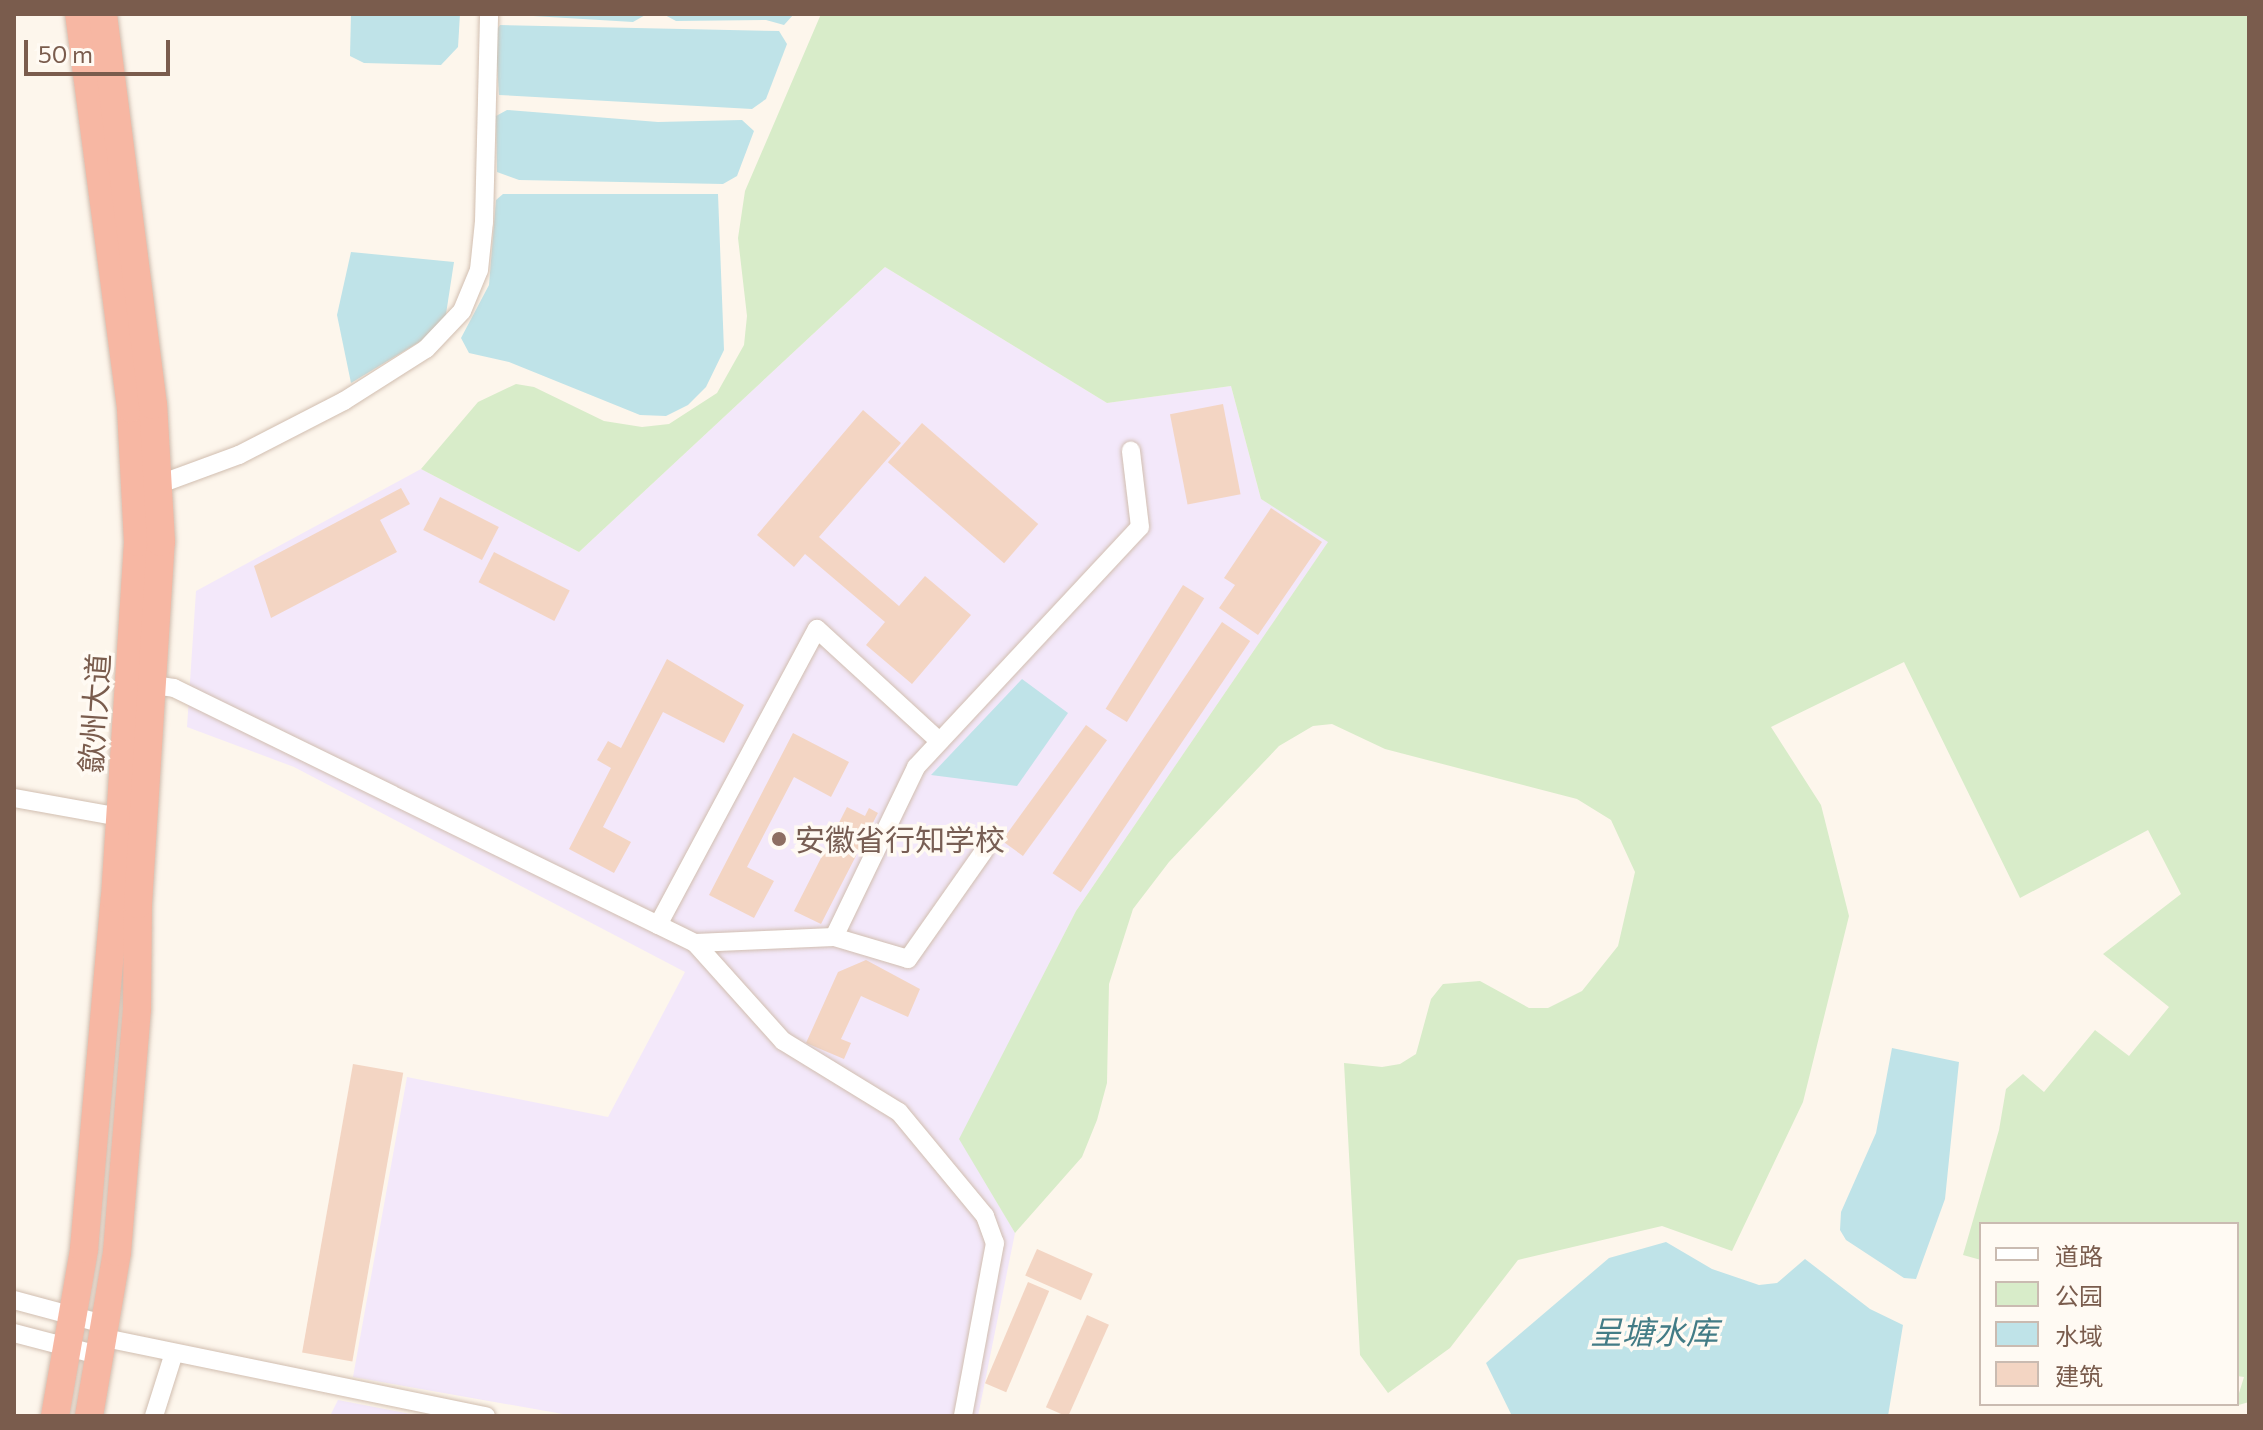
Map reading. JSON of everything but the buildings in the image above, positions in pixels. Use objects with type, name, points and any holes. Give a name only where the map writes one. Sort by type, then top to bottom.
[{"type":"highway","name":"歙州大道","points":[[55,1416],[75,1316],[137,599],[137,485],[79,14]]},
{"type":"highway","name":"歙州大道","points":[[89,1416],[105,1340],[137,1009],[138,904],[160,601],[160,484],[103,14]]},
{"type":"street","points":[[160,484],[239,455],[344,401],[426,349],[462,311],[479,270],[484,222],[489,14]]},
{"type":"street","points":[[834,937],[916,767],[1140,527],[1131,451]]},
{"type":"street","points":[[658,925],[817,629],[938,740]]},
{"type":"street","points":[[153,685],[174,688],[695,943],[783,1041],[899,1112],[990,1224],[995,1254],[963,1416]]},
{"type":"street","points":[[14,798],[120,817]]},
{"type":"street","points":[[695,943],[834,937],[908,959],[984,851]]},
{"type":"street","points":[[14,1300],[75,1316],[105,1340]]},
{"type":"street","points":[[14,1333],[69,1348],[105,1340],[486,1416]]},
{"type":"street","points":[[154,1416],[174,1353]]},
{"type":"shaded area","name":"安徽省行知学校","points":[[885,267],[1107,403],[1231,386],[1261,499],[1329,541],[1076,911],[960,1139],[1015,1233],[978,1416],[574,1416],[353,1377],[407,1077],[608,1117],[685,972],[294,767],[187,727],[196,591],[421,469],[579,552]]},
{"type":"shaded area","points":[[338,1400],[421,1416],[330,1416]]},
{"type":"green space","points":[[821,14],[2249,14],[2249,1402],[2239,1405],[2244,1377],[2239,1376],[2239,1222],[1979,1222],[1979,1259],[1963,1255],[1999,1130],[2006,1089],[2023,1074],[2044,1092],[2095,1030],[2129,1056],[2169,1007],[2103,954],[2181,894],[2148,830],[2020,898],[1904,662],[1771,727],[1821,805],[1849,916],[1803,1102],[1732,1251],[1662,1226],[1518,1260],[1450,1348],[1388,1393],[1360,1355],[1344,1063],[1382,1067],[1400,1064],[1416,1054],[1431,999],[1443,984],[1480,981],[1529,1008],[1548,1008],[1582,991],[1618,946],[1635,872],[1611,820],[1577,799],[1385,749],[1332,724],[1313,726],[1279,746],[1169,862],[1133,909],[1109,984],[1107,1083],[1097,1120],[1082,1157],[1015,1233],[959,1139],[1076,911],[1328,542],[1261,499],[1231,386],[1107,403],[885,267],[579,552],[421,469],[478,402],[516,384],[534,387],[604,421],[642,427],[669,424],[717,393],[744,345],[747,316],[738,238],[745,191]]},
{"type":"water","points":[[351,14],[460,14],[458,47],[441,65],[364,63],[350,56]]},
{"type":"water","points":[[500,14],[647,14],[633,22]]},
{"type":"water","points":[[663,14],[794,14],[784,25],[766,20],[676,21]]},
{"type":"water","points":[[500,25],[779,31],[787,44],[766,99],[752,109],[499,95],[495,32]]},
{"type":"water","points":[[507,110],[658,122],[742,120],[754,131],[737,176],[723,184],[519,180],[497,172],[496,116]]},
{"type":"water","points":[[503,194],[718,194],[724,350],[706,387],[688,405],[666,416],[640,415],[509,362],[469,353],[461,338],[489,285],[496,200]]},
{"type":"water","points":[[351,252],[454,262],[444,327],[351,383],[337,315]]},
{"type":"water","points":[[1022,679],[1068,713],[1017,786],[931,775]]},
{"type":"water","points":[[1892,1048],[1959,1062],[1945,1199],[1916,1279],[1904,1278],[1846,1240],[1840,1230],[1841,1212],[1876,1133]]},
{"type":"water","name":"呈塘水库","points":[[1666,1242],[1712,1269],[1759,1285],[1777,1283],[1805,1259],[1870,1309],[1903,1325],[1888,1416],[1512,1416],[1486,1363],[1609,1258]]},
{"type":"place","name":"安徽省行知学校","points":[[779,839]]}]
